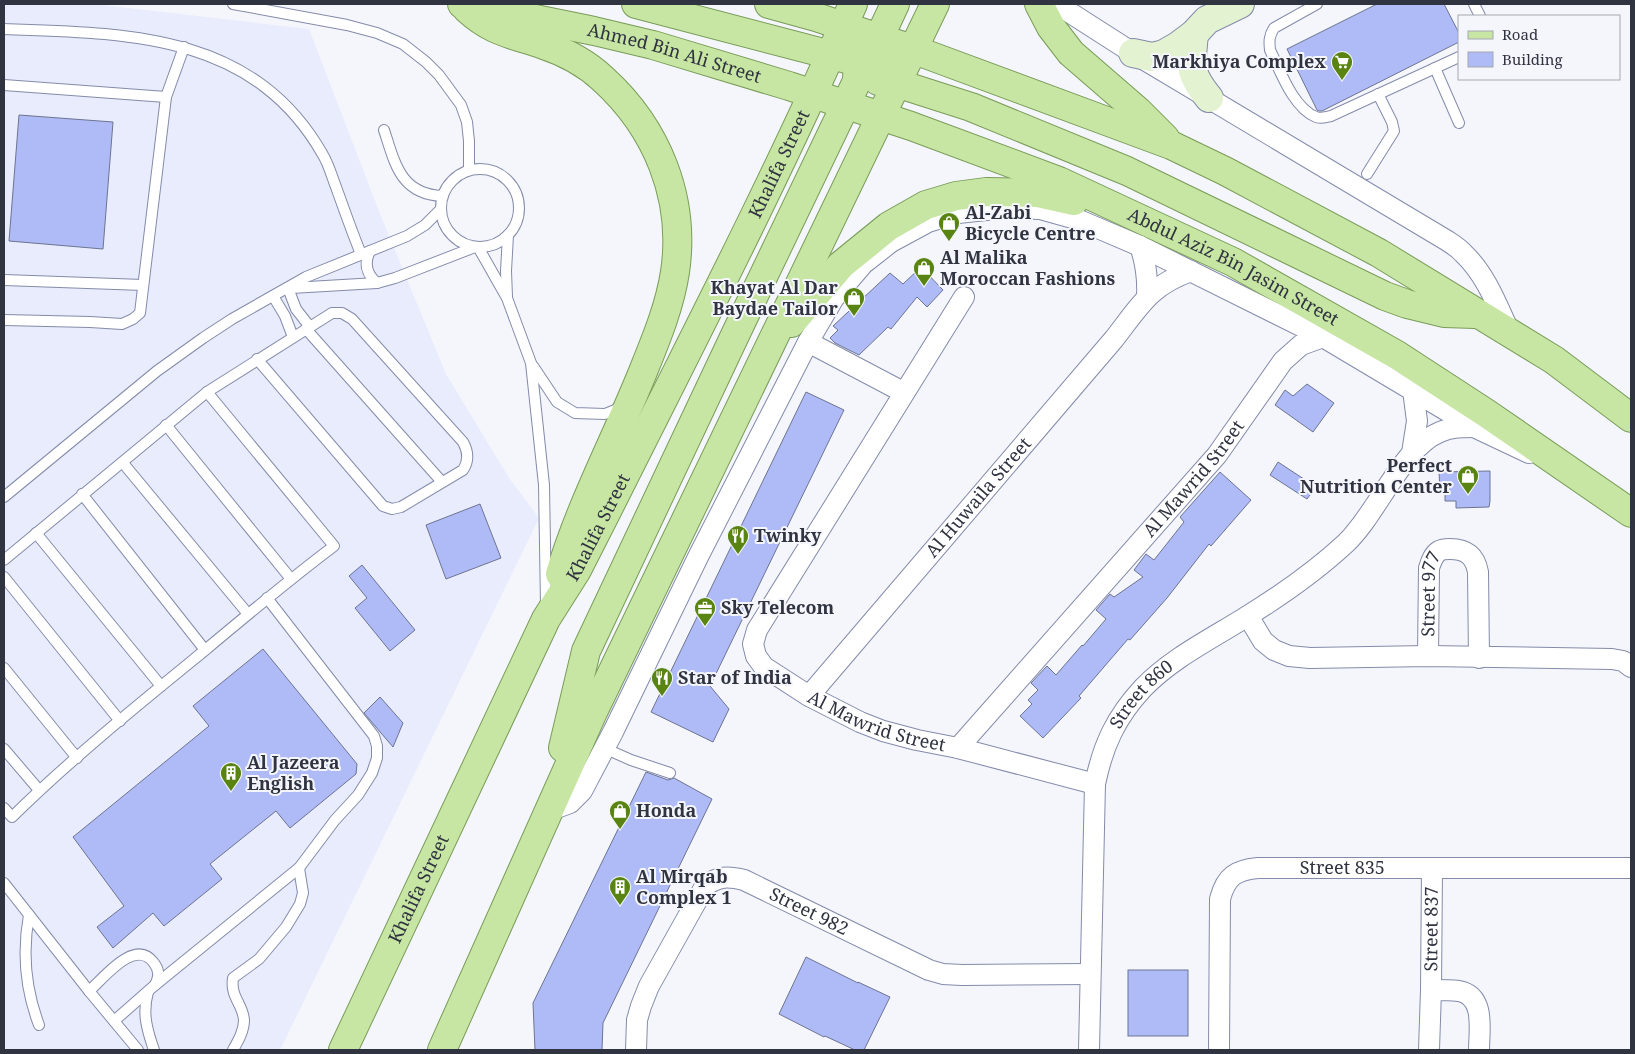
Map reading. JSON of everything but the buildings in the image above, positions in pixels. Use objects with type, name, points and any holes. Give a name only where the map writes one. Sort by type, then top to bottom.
[{"type":"main road","name":"Ahmed Bin Ali Street","points":[[462,4],[653,45],[812,94],[912,49]]},
{"type":"main road","points":[[462,4],[472,14],[493,29],[545,45],[565,54],[596,74],[632,109],[657,148],[673,195],[678,234],[675,272],[662,326],[571,538],[546,619]]},
{"type":"main road","points":[[636,4],[830,55],[862,72],[971,107],[1127,171],[1385,296],[1407,304],[1444,313],[1479,314]]},
{"type":"main road","points":[[769,4],[816,17],[848,15],[852,39],[862,72],[880,116]]},
{"type":"main road","points":[[548,811],[586,651],[732,340],[895,4]]},
{"type":"main road","points":[[444,1049],[593,712],[935,4]]},
{"type":"main road","points":[[1039,4],[1051,27],[1071,53],[1138,112],[1172,145]]},
{"type":"main road","name":"Khalifa Street","points":[[344,1050],[546,619],[576,570],[604,517],[764,195],[848,15]]},
{"type":"main road","points":[[912,49],[1172,145],[1225,171],[1379,253],[1510,331],[1554,360],[1631,418]]},
{"type":"main road","name":"Abdul Aziz Bin Jasim Street","points":[[880,116],[986,152],[1059,181],[1144,234],[1233,262],[1397,355],[1486,413],[1631,513]]},
{"type":"main road","points":[[766,351],[841,265],[889,226],[926,205],[956,196],[986,192],[1038,193],[1093,205],[1144,234]]},
{"type":"street","points":[[1059,4],[1133,53],[1446,240],[1464,254],[1490,290],[1510,331]]},
{"type":"street","points":[[1133,53],[1152,57],[1164,54],[1194,34],[1207,20],[1240,4]]},
{"type":"street","points":[[1194,34],[1192,72],[1198,85],[1209,98]]},
{"type":"street","name":"Abdul Aziz Bin Jasim Street","points":[[808,342],[834,298],[863,264],[891,242],[928,222],[958,213],[1005,208],[1040,209],[1079,220],[1144,234],[1191,271],[1324,337],[1474,427],[1527,453],[1562,465]]},
{"type":"street","points":[[1144,234],[1148,279],[1147,296]]},
{"type":"street","name":"Al Huwaila Street","points":[[809,696],[1114,339],[1147,296],[1175,277],[1191,271]]},
{"type":"street","name":"Al Mawrid Street","points":[[964,297],[903,392],[757,630],[753,644],[756,656],[764,667],[809,696],[860,722],[883,731],[958,748],[1095,784]]},
{"type":"street","name":"Al Mawrid Street","points":[[1282,316],[1286,338],[1283,361]]},
{"type":"street","name":"Al Mawrid Street","points":[[958,748],[1217,454],[1283,361],[1301,345],[1324,337]]},
{"type":"street","points":[[548,811],[561,808],[576,798],[582,791],[698,557],[808,342],[903,392]]},
{"type":"street","name":"Street 860","points":[[1412,453],[1417,421],[1413,390]]},
{"type":"street","name":"Street 860","points":[[1089,1050],[1095,784],[1100,758],[1124,710],[1144,687],[1170,665],[1191,650],[1248,616],[1304,577],[1347,542],[1366,519],[1412,453],[1425,441],[1440,432],[1456,427],[1474,427]]},
{"type":"street","name":"Street 977","points":[[1428,656],[1429,568],[1432,559],[1438,552],[1444,549],[1459,549],[1472,556],[1476,562],[1478,572],[1479,658]]},
{"type":"street","name":"Street 977","points":[[1248,616],[1263,641],[1274,650],[1289,656],[1310,658],[1428,656],[1612,659],[1623,660],[1631,667]]},
{"type":"street","name":"Street 835","points":[[1219,1050],[1220,899],[1223,888],[1230,878],[1243,870],[1258,868],[1631,868]]},
{"type":"street","name":"Street 837","points":[[1429,1050],[1432,868]]},
{"type":"street","name":"Street 982","points":[[636,1050],[640,1006],[649,986],[706,886],[722,876],[744,880],[929,970],[943,974],[1090,974]]},
{"type":"street","name":"Street 837","points":[[1431,990],[1461,992],[1468,994],[1474,1000],[1479,1016],[1479,1050]]},
{"type":"lane","points":[[233,4],[346,25],[377,33],[403,44],[439,75],[461,105],[467,122],[469,170]]},
{"type":"lane","points":[[1317,4],[1280,24],[1274,28],[1270,35],[1270,50],[1293,96],[1301,106],[1316,117],[1331,116],[1458,57]]},
{"type":"lane","points":[[4,29],[92,32],[140,38],[184,47],[227,62],[266,87],[298,118],[324,156],[365,253],[368,273],[377,283]]},
{"type":"lane","points":[[4,320],[122,324],[140,313],[166,97],[184,47]]},
{"type":"lane","points":[[1435,68],[1459,123]]},
{"type":"lane","points":[[4,84],[166,97]]},
{"type":"lane","points":[[1366,174],[1394,131],[1392,122],[1378,94]]},
{"type":"lane","points":[[384,130],[398,169],[408,184],[424,194],[442,196]]},
{"type":"lane","points":[[288,288],[377,283],[477,247],[495,244],[508,235],[515,224],[519,212],[518,200],[513,188],[505,178],[494,171],[482,168],[469,170],[457,175],[448,184],[442,196],[440,210],[448,232],[457,240],[477,247],[507,298],[531,363],[557,402],[575,413],[605,414],[630,404]]},
{"type":"lane","points":[[4,497],[157,371],[225,324],[306,277],[417,231],[434,218],[440,210]]},
{"type":"lane","points":[[507,298],[508,235]]},
{"type":"lane","points":[[4,280],[143,285]]},
{"type":"lane","points":[[288,288],[296,309],[308,328],[442,482]]},
{"type":"lane","points":[[272,296],[285,316],[294,336]]},
{"type":"lane","points":[[4,560],[207,392],[257,359],[332,313],[348,315],[463,442],[467,455],[463,470],[401,507],[392,509],[383,506],[257,359]]},
{"type":"lane","points":[[531,363],[544,485],[546,619]]},
{"type":"lane","points":[[4,808],[12,817],[39,790],[161,686],[267,598],[334,546],[207,392]]},
{"type":"lane","points":[[166,425],[291,579]]},
{"type":"lane","points":[[123,462],[248,614]]},
{"type":"lane","points":[[82,494],[205,650]]},
{"type":"lane","points":[[36,533],[161,686]]},
{"type":"lane","points":[[4,577],[120,721]]},
{"type":"lane","points":[[114,1021],[299,868],[335,820],[358,794],[372,773],[377,758],[377,746],[374,736],[267,598]]},
{"type":"lane","points":[[4,668],[77,758]]},
{"type":"lane","points":[[604,748],[631,760],[670,773]]},
{"type":"lane","points":[[4,749],[39,790]]},
{"type":"lane","points":[[233,1050],[243,1028],[244,1018],[233,995],[233,978],[258,959],[286,927],[300,904],[303,893],[299,868]]},
{"type":"lane","points":[[4,883],[89,992],[138,1050]]},
{"type":"lane","points":[[29,914],[25,933],[25,970],[27,989],[39,1024]]},
{"type":"lane","points":[[89,992],[127,957],[144,954],[152,960],[158,968],[158,978],[145,1002],[145,1022],[154,1050]]},
{"type":"shaded area","points":[[4,4],[93,4],[309,29],[380,214],[446,374],[509,478],[539,518],[280,1050],[4,1050]]},
{"type":"place","name":"Markhiya Complex","points":[[1342,81]]},
{"type":"place","name":"Al-Zabi Bicycle Centre","points":[[949,242]]},
{"type":"place","name":"Al Malika Moroccan Fashions","points":[[924,287]]},
{"type":"place","name":"Khayat Al Dar Baydae Tailor","points":[[854,317]]},
{"type":"place","name":"Perfect Nutrition Center","points":[[1468,495]]},
{"type":"place","name":"Twinky","points":[[738,555]]},
{"type":"place","name":"Sky Telecom","points":[[705,627]]},
{"type":"place","name":"Star of India","points":[[662,697]]},
{"type":"place","name":"Al Jazeera English","points":[[231,792]]},
{"type":"place","name":"Honda","points":[[620,830]]},
{"type":"place","name":"Al Mirqab Complex 1","points":[[620,906]]}]
